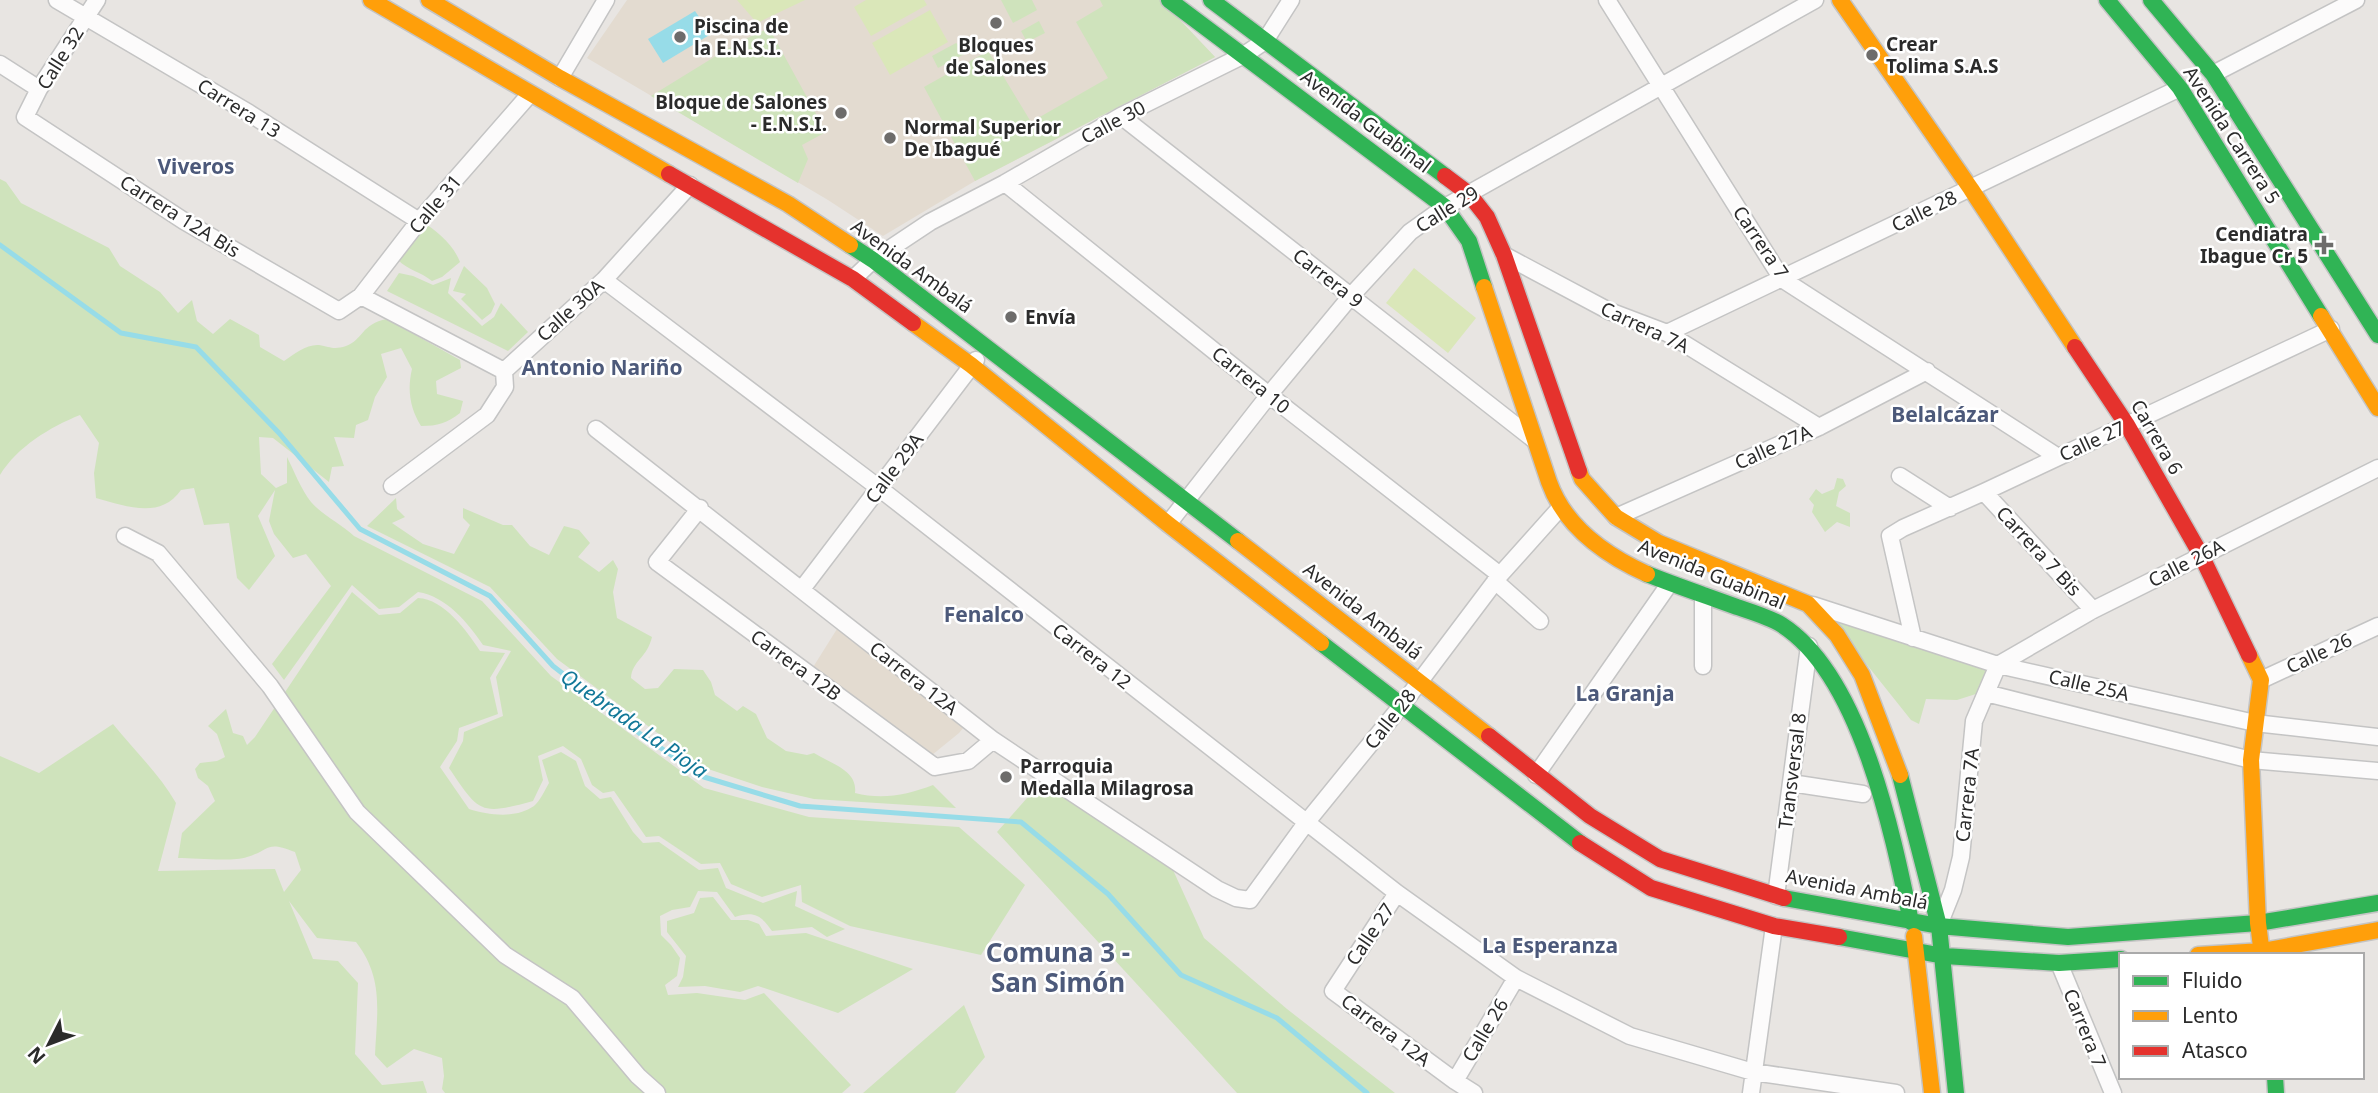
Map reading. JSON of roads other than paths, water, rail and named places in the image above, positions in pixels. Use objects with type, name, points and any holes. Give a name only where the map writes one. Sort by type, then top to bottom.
[{"type":"main road","points":[[371,0],[853,279],[971,365],[1168,524],[1574,839],[1651,888],[1774,926],[1916,952],[2059,963],[2119,959]]},
{"type":"main road","name":"Avenida Ambalá","points":[[429,0],[560,78],[788,204],[873,260],[1419,681],[1536,775],[1590,816],[1660,859],[1776,896],[1911,922],[2068,937],[2258,923],[2378,903]]},
{"type":"main road","name":"Avenida Guabinal","points":[[1168,0],[1444,207],[1468,239],[1560,508],[1583,536],[1611,556],[1670,583],[1782,625],[1809,646],[1834,682],[1867,755],[1900,867],[1916,952],[1932,1093]]},
{"type":"main road","name":"Avenida Guabinal","points":[[1211,0],[1469,194],[1488,217],[1504,255],[1582,479],[1616,517],[1659,544],[1808,604],[1837,635],[1862,675],[1894,755],[1906,794],[1939,926],[1956,1093]]},
{"type":"main road","name":"Carrera 6","points":[[1840,0],[1971,189],[2127,425],[2201,555],[2261,680]]},
{"type":"main road","name":"Avenida Carrera 5","points":[[2107,0],[2180,88],[2378,408]]},
{"type":"main road","name":"Avenida Carrera 5","points":[[2151,0],[2213,74],[2371,308],[2378,335]]},
{"type":"main road","points":[[2261,680],[2251,760],[2258,923],[2262,953],[2378,930]]},
{"type":"street","name":"Carrera 13","points":[[57,0],[249,113],[419,221]]},
{"type":"street","name":"Calle 32","points":[[25,117],[97,0]]},
{"type":"street","points":[[560,78],[606,0]]},
{"type":"street","name":"Calle 30","points":[[853,279],[873,260],[930,222],[1005,183],[1121,116],[1244,55],[1265,41],[1292,0]]},
{"type":"street","name":"Carrera 7","points":[[1607,0],[1782,279],[2058,457]]},
{"type":"street","name":"Calle 29","points":[[1168,524],[1351,296],[1410,232],[1444,207],[1815,0]]},
{"type":"street","points":[[2213,74],[2328,6],[2356,0]]},
{"type":"street","points":[[0,64],[40,89]]},
{"type":"street","name":"Calle 28","points":[[1667,333],[2180,88]]},
{"type":"street","name":"Calle 31","points":[[338,311],[361,296],[419,221],[530,94]]},
{"type":"street","name":"Carrera 9","points":[[1121,116],[1535,440]]},
{"type":"street","name":"Carrera 12A Bis","points":[[25,117],[184,221],[338,311]]},
{"type":"street","name":"Carrera 10","points":[[1005,183],[1498,578],[1540,621]]},
{"type":"street","name":"Calle 30A","points":[[504,371],[604,280],[690,185]]},
{"type":"street","name":"Carrera 7A","points":[[1504,255],[1609,311],[1667,333],[1819,427]]},
{"type":"street","name":"Carrera 12","points":[[604,280],[879,488],[1397,894],[1516,978],[1630,1036],[1753,1072],[1896,1093]]},
{"type":"street","points":[[361,296],[504,371],[505,387],[487,415],[392,486]]},
{"type":"street","name":"Calle 27","points":[[1913,638],[1890,536],[2331,329]]},
{"type":"street","name":"Calle 29A","points":[[802,589],[986,347]]},
{"type":"street","name":"Calle 27A","points":[[1616,517],[1819,427],[1927,371]]},
{"type":"street","name":"Carrera 12A","points":[[596,429],[993,740],[1217,889],[1237,898],[1250,900]]},
{"type":"street","name":"Calle 26A","points":[[1998,665],[2093,610],[2378,468]]},
{"type":"street","points":[[1900,476],[1950,508]]},
{"type":"street","name":"Carrera 7 Bis","points":[[1984,492],[2093,610]]},
{"type":"street","name":"Calle 28","points":[[1250,900],[1306,823],[1402,705],[1498,578],[1560,508]]},
{"type":"street","name":"Carrera 12B","points":[[700,509],[657,562],[935,767],[968,761],[993,740]]},
{"type":"street","points":[[125,536],[158,553],[270,685],[358,812],[505,955],[572,998],[623,1059],[657,1093]]},
{"type":"street","points":[[1536,775],[1670,583]]},
{"type":"street","points":[[1703,595],[1703,666]]},
{"type":"street","name":"Calle 25A","points":[[1808,604],[1998,665],[2255,723],[2378,737]]},
{"type":"street","name":"Calle 26","points":[[2261,680],[2378,626]]},
{"type":"street","name":"Transversal 8","points":[[1776,896],[1809,646]]},
{"type":"street","name":"Carrera 7A","points":[[1939,926],[1953,890],[1961,857],[1974,721],[1998,665]]},
{"type":"street","name":"Calle 25A","points":[[1986,692],[2251,760],[2378,771]]},
{"type":"street","points":[[1791,783],[1863,794]]},
{"type":"street","name":"Calle 27","points":[[1343,974],[1397,894]]},
{"type":"street","points":[[1751,1093],[1774,926]]},
{"type":"street","name":"Carrera 7","points":[[2059,963],[2113,1093]]},
{"type":"street","name":"Carrera 12A","points":[[1343,974],[1333,991],[1455,1081]]},
{"type":"street","name":"Calle 26","points":[[1455,1081],[1516,978]]},
{"type":"street","points":[[1455,1081],[1474,1093]]},
{"type":"water","name":"Piscina de la E.N.S.I.","points":[[695,11],[711,34],[663,63],[648,39]]},
{"type":"waterway","name":"Quebrada La Pioja","points":[[0,245],[121,333],[196,347],[279,433],[360,529],[490,596],[553,666],[643,736],[704,777],[800,806],[1021,822],[1108,894],[1181,975],[1277,1018],[1367,1093]]},
{"type":"place","name":"Bloques de Salones","points":[[996,23]]},
{"type":"place","name":"Piscina de la E.N.S.I.","points":[[680,37]]},
{"type":"place","name":"Crear Tolima S.A.S","points":[[1872,55]]},
{"type":"place","name":"Bloque de Salones - E.N.S.I.","points":[[841,113]]},
{"type":"place","name":"Normal Superior De Ibagué","points":[[890,138]]},
{"type":"place","name":"Cendiatra Ibague Cr 5","points":[[2324,245]]},
{"type":"place","name":"Envía","points":[[1011,317]]},
{"type":"place","name":"Parroquia Medalla Milagrosa","points":[[1006,777]]},
{"type":"district","name":"Viveros","points":[[196,167]]},
{"type":"district","name":"Antonio Nariño","points":[[602,368]]},
{"type":"district","name":"Belalcázar","points":[[1945,415]]},
{"type":"district","name":"Fenalco","points":[[984,615]]},
{"type":"district","name":"La Granja","points":[[1625,694]]},
{"type":"district","name":"La Esperanza","points":[[1550,946]]},
{"type":"district","name":"Comuna 3 - San Simón","points":[[1058,968]]}]
